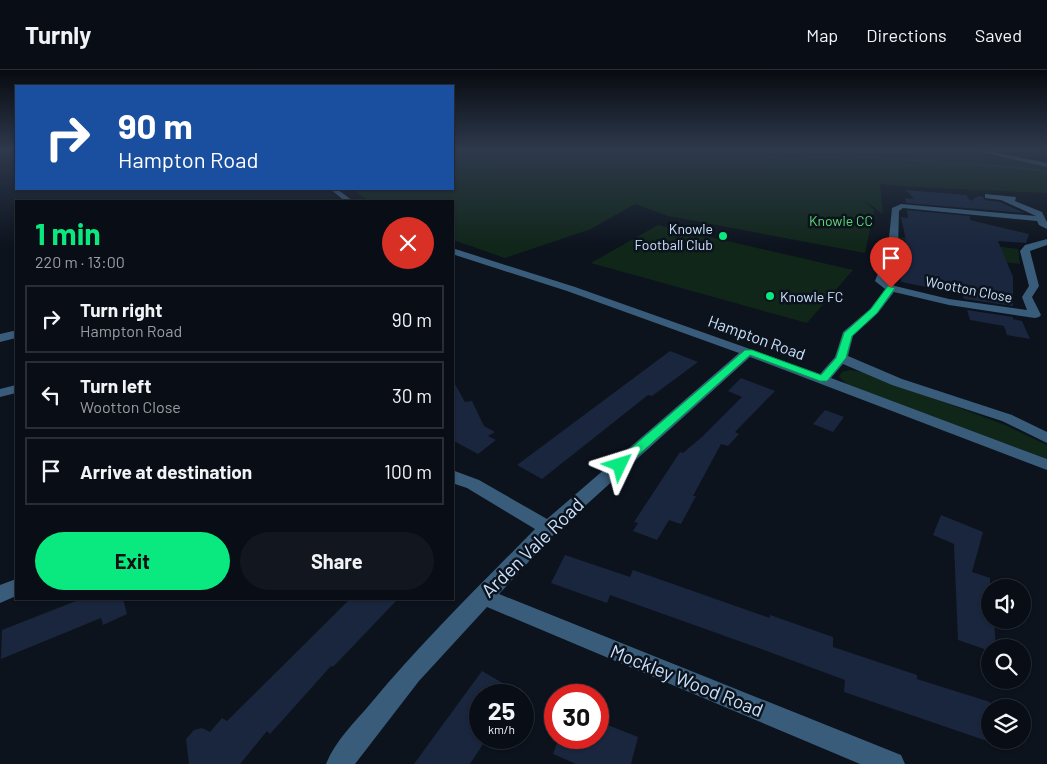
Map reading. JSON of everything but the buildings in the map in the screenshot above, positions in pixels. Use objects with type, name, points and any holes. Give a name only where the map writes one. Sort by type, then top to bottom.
[{"type":"street","points":[[334,190],[348,200]]},
{"type":"street","points":[[988,196],[1004,199],[1039,214],[1040,219],[1047,226]]},
{"type":"street","points":[[1004,199],[1017,198]]},
{"type":"street","points":[[823,379],[841,358],[847,335],[874,311],[891,288],[880,281],[893,248],[895,210],[900,203],[1040,219]]},
{"type":"street","name":"Wootton Close","points":[[891,288],[949,302],[1035,315],[1027,296],[1034,286],[1025,250],[1028,247],[1047,242]]},
{"type":"street","name":"Hampton Road","points":[[454,252],[571,289],[823,379],[1047,468]]},
{"type":"street","points":[[0,338],[13,335]]},
{"type":"street","name":"Arden Vale Road","points":[[339,764],[411,673],[548,528],[748,352]]},
{"type":"street","points":[[841,358],[897,382],[1007,418],[1047,438]]},
{"type":"street","points":[[0,393],[15,389]]},
{"type":"street","points":[[454,477],[473,484],[548,528]]},
{"type":"street","points":[[0,594],[15,588]]},
{"type":"street","name":"Mockley Wood Road","points":[[482,596],[892,764]]},
{"type":"green space","name":"Knowle CC","points":[[454,182],[1047,182],[1047,193],[880,184],[883,214],[864,200],[874,210],[865,253],[668,216],[635,204],[591,229],[505,258],[454,240],[454,200],[368,200],[353,190],[454,190]]},
{"type":"green space","name":"Knowle FC","points":[[658,225],[853,270],[807,323],[591,263]]},
{"type":"green space","points":[[897,237],[949,240],[1018,249],[1020,264],[972,258],[937,250],[896,248]]},
{"type":"green space","points":[[850,370],[864,372],[1005,425],[1047,445],[1047,459],[848,385],[839,377],[842,372]]},
{"type":"place","name":"Knowle Football Club","points":[[723,236]]},
{"type":"place","name":"Knowle FC","points":[[770,296]]},
{"type":"route","points":[[620,465],[748,352],[823,379],[841,358],[847,335],[874,311],[891,288]]}]
